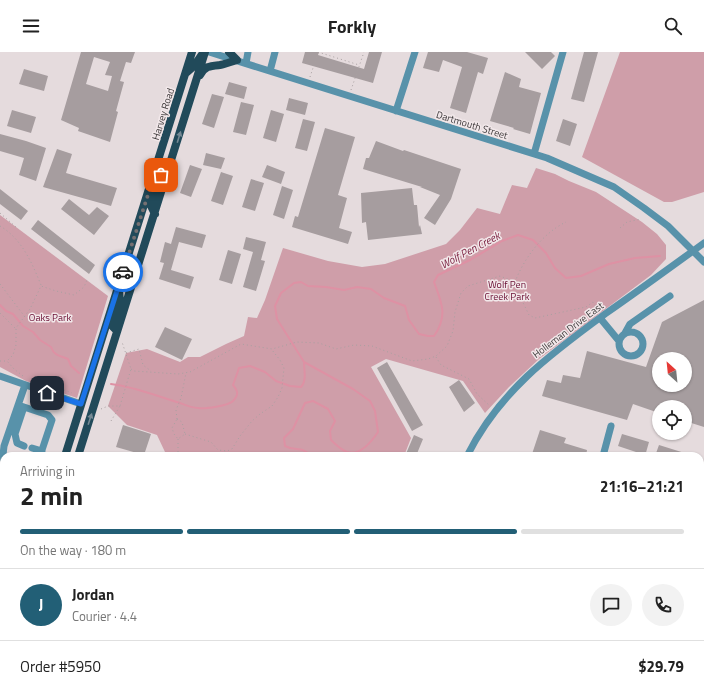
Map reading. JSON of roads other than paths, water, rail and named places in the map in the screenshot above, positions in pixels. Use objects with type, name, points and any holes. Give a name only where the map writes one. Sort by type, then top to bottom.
[{"type":"main road","name":"Harvey Road","points":[[66,452],[156,170],[191,52]]},
{"type":"main road","points":[[185,73],[194,66],[204,52]]},
{"type":"main road","points":[[79,452],[119,334],[204,52]]},
{"type":"main road","points":[[197,79],[202,70],[207,66],[221,65],[237,60],[229,52]]},
{"type":"main road","points":[[155,214],[151,206],[161,175],[156,170]]},
{"type":"main road","points":[[118,288],[120,301],[113,328],[119,334]]},
{"type":"street","name":"Dartmouth Street","points":[[209,52],[396,112],[547,158],[614,187],[668,226],[704,262]]},
{"type":"street","points":[[246,63],[248,52]]},
{"type":"street","points":[[270,71],[275,52]]},
{"type":"street","points":[[396,112],[415,52]]},
{"type":"street","points":[[534,154],[563,52]]},
{"type":"street","name":"Holleman Drive East","points":[[469,452],[486,422],[504,399],[536,367],[562,346],[704,243]]},
{"type":"street","points":[[625,333],[633,332],[640,335],[643,342],[642,350],[636,355],[628,356],[621,351],[619,347],[620,341],[630,324],[670,296]]},
{"type":"street","points":[[602,317],[620,341]]},
{"type":"street","points":[[0,376],[24,386],[81,404]]},
{"type":"street","points":[[24,386],[15,434],[17,444],[24,446]]},
{"type":"street","points":[[21,406],[48,415],[52,420],[42,452]]},
{"type":"street","points":[[3,452],[4,446],[21,406]]},
{"type":"street","points":[[604,452],[611,426]]},
{"type":"street","points":[[32,448],[38,452]]},
{"type":"waterway","name":"Wolf Pen Creek","points":[[356,452],[365,447],[378,432],[375,411],[370,401],[353,389],[304,362],[277,319],[275,306],[281,293],[294,283],[301,282],[308,286],[344,290],[357,287],[371,289],[384,298],[405,306],[409,320],[419,334],[434,336],[441,322],[442,316],[441,303],[434,282],[438,275],[470,260],[502,241],[518,235],[533,240],[546,253],[555,268],[566,278],[581,276],[609,264],[635,258],[660,256]]},
{"type":"waterway","points":[[0,305],[6,311],[13,314],[23,326],[51,347],[56,354],[68,359],[71,366],[79,373]]},
{"type":"waterway","points":[[111,384],[137,389],[191,407],[211,408],[222,406],[235,399],[237,393],[233,385],[239,368],[250,366],[265,372],[276,381],[290,386],[301,387],[305,379],[304,362]]},
{"type":"waterway","name":"Wolf Pen Creek","points":[[306,452],[285,446],[284,438],[293,429],[305,403],[313,401],[328,409],[335,421],[330,431],[331,440],[347,452]]},
{"type":"park label","name":"Wolf Pen Creek Park","points":[[507,290]]},
{"type":"park label","name":"Oaks Park","points":[[50,317]]}]
